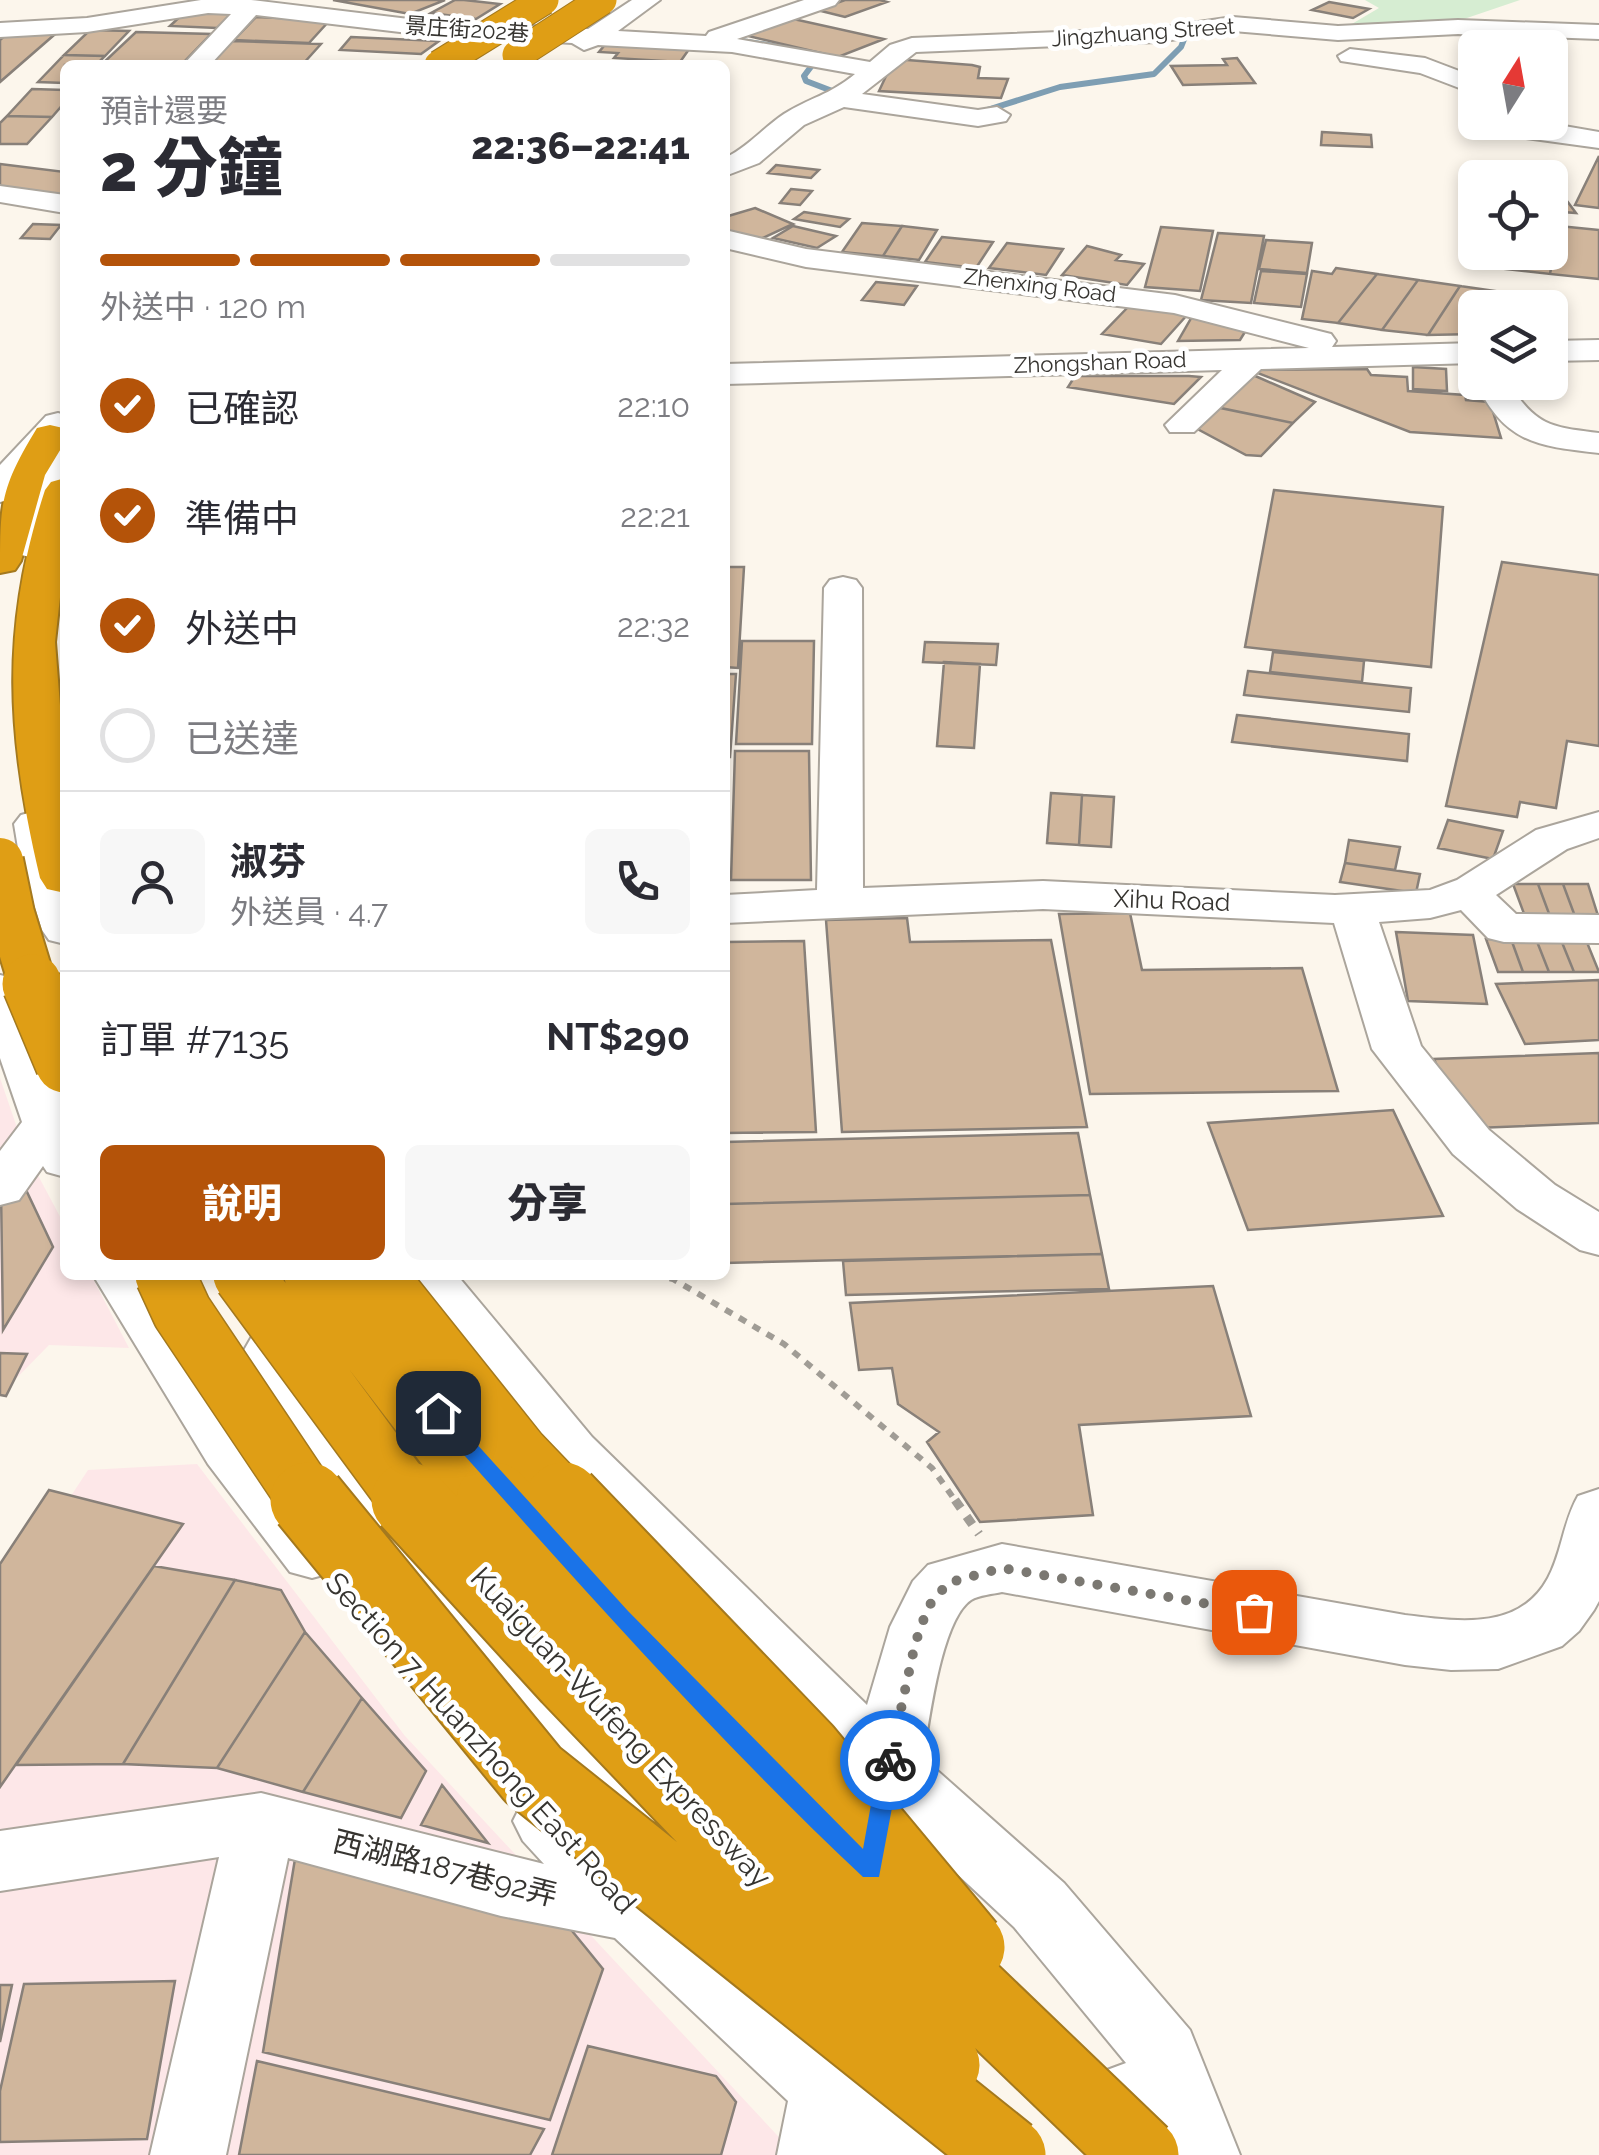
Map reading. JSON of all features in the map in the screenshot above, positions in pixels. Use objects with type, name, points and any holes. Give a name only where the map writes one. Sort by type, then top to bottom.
[{"type":"highway","points":[[448,60],[544,0]]},
{"type":"highway","points":[[482,60],[575,0]]},
{"type":"highway","points":[[514,60],[606,0]]},
{"type":"highway","points":[[541,60],[631,0]]},
{"type":"highway","points":[[0,561],[26,475],[58,423]]},
{"type":"highway","points":[[60,506],[42,564],[32,658],[42,778],[60,856]]},
{"type":"highway","points":[[0,862],[8,918],[34,995],[60,1052]]},
{"type":"highway","points":[[167,1280],[182,1312],[324,1524],[534,1775],[1008,2155]]},
{"type":"highway","name":"Kuaiguan-Wufeng Expressway","points":[[247,1280],[405,1496],[570,1676],[1028,2155]]},
{"type":"highway","points":[[318,1280],[446,1446],[607,1626],[798,1826],[1168,2154]]},
{"type":"highway","points":[[380,1280],[519,1454],[804,1751],[1168,2154]]},
{"type":"street","points":[[471,60],[521,22],[564,0]]},
{"type":"street","points":[[516,60],[562,37],[606,0]]},
{"type":"street","points":[[594,36],[648,0]]},
{"type":"street","points":[[701,43],[827,0]]},
{"type":"street","points":[[1180,20],[1242,0]]},
{"type":"street","name":"景庄街202巷","points":[[0,30],[87,24],[180,8],[250,8],[476,30],[521,22],[562,37]]},
{"type":"street","points":[[201,60],[250,8]]},
{"type":"street","name":"Jingzhuang Street","points":[[730,166],[749,157],[795,119],[840,98],[899,50],[912,45],[1157,35],[1180,20],[1310,31],[1458,28],[1599,32]]},
{"type":"street","points":[[426,60],[476,30],[521,22]]},
{"type":"street","points":[[1310,31],[1336,53],[1425,66],[1458,79]]},
{"type":"street","points":[[562,37],[701,43],[784,52],[874,70]]},
{"type":"street","points":[[840,98],[978,118],[997,115]]},
{"type":"street","points":[[1568,134],[1599,140]]},
{"type":"street","points":[[0,194],[60,203]]},
{"type":"street","name":"Zhenxing Road","points":[[730,240],[806,258],[1176,304],[1338,346],[1347,356]]},
{"type":"street","points":[[1568,351],[1599,350]]},
{"type":"street","name":"Zhongshan Road","points":[[730,374],[1254,358],[1458,356]]},
{"type":"street","points":[[1182,425],[1254,358]]},
{"type":"street","points":[[1502,400],[1516,423],[1530,433],[1599,444]]},
{"type":"street","points":[[0,491],[4,481],[58,423]]},
{"type":"street","points":[[58,423],[56,476],[30,540],[18,620],[27,781],[42,860],[60,914]]},
{"type":"street","points":[[840,904],[843,588]]},
{"type":"street","name":"Xihu Road","points":[[730,909],[1042,895],[1352,908],[1433,904],[1469,893],[1524,852],[1574,828],[1599,826]]},
{"type":"street","points":[[1469,893],[1504,928],[1599,930]]},
{"type":"street","points":[[1352,908],[1396,1049],[1471,1142],[1536,1197],[1599,1237]]},
{"type":"street","points":[[0,926],[60,926]]},
{"type":"street","points":[[0,989],[56,1142],[0,1188]]},
{"type":"street","name":"Section 7, Huanzhong East Road","points":[[123,1280],[229,1449],[376,1635],[629,1910],[907,2155]]},
{"type":"street","points":[[227,1280],[372,1518],[669,1843],[968,2155]]},
{"type":"street","points":[[336,1280],[459,1441],[620,1617],[816,1819],[1168,2154]]},
{"type":"street","points":[[432,1280],[571,1452],[889,1769],[1038,1905],[1164,2054],[1168,2154]]},
{"type":"street","points":[[815,2155],[915,1644],[928,1607],[948,1583],[1002,1568],[1404,1640],[1463,1648],[1493,1647],[1522,1637],[1552,1618],[1573,1593],[1599,1512]]},
{"type":"street","points":[[188,2155],[262,1822]]},
{"type":"street","name":"西湖路187巷92弄","points":[[0,1861],[262,1822],[501,1886],[629,1910]]},
{"type":"path","points":[[674,1280],[799,1356],[932,1468],[1002,1568]]},
{"type":"shaded area","points":[[0,1078],[25,1151],[60,1217],[60,1280],[94,1280],[129,1348],[49,1345],[0,1395]]},
{"type":"shaded area","points":[[197,1464],[405,1736],[790,2149],[789,2155],[0,2155],[0,1604],[88,1470]]},
{"type":"green space","points":[[1365,0],[1520,0],[1464,19],[1345,28],[1379,8]]},
{"type":"building","points":[[333,0],[445,0],[410,14]]},
{"type":"building","points":[[455,0],[500,4],[476,19],[431,13]]},
{"type":"building","points":[[845,0],[887,2],[845,17],[817,10]]},
{"type":"building","points":[[1329,2],[1369,9],[1353,18],[1312,10]]},
{"type":"building","points":[[188,9],[237,10],[217,28],[170,26]]},
{"type":"building","points":[[256,17],[330,20],[309,43],[234,40]]},
{"type":"building","points":[[789,18],[884,39],[838,57],[744,35]]},
{"type":"building","points":[[90,30],[129,31],[105,56],[64,55]]},
{"type":"building","points":[[136,32],[211,34],[186,60],[106,60]]},
{"type":"building","points":[[8,33],[54,35],[0,82],[0,40]]},
{"type":"building","points":[[351,37],[439,41],[421,54],[340,50]]},
{"type":"building","points":[[609,40],[692,45],[681,60],[614,58],[618,53],[599,52]]},
{"type":"building","points":[[232,41],[321,44],[307,60],[213,60]]},
{"type":"building","points":[[64,55],[105,56],[101,60],[60,60],[60,83],[38,82]]},
{"type":"building","points":[[1237,58],[1255,83],[1183,85],[1171,66],[1227,65],[1223,59]]},
{"type":"building","points":[[894,59],[972,65],[980,67],[978,78],[1008,79],[1001,98],[879,91]]},
{"type":"building","points":[[32,89],[60,90],[60,108],[52,117],[7,116]]},
{"type":"building","points":[[7,116],[52,117],[27,144],[0,144],[0,123]]},
{"type":"building","points":[[1322,132],[1371,135],[1372,147],[1321,145]]},
{"type":"building","points":[[1599,156],[1599,208],[1575,205]]},
{"type":"building","points":[[0,164],[60,171],[60,201],[0,192]]},
{"type":"building","points":[[776,165],[819,170],[811,178],[768,173]]},
{"type":"building","points":[[791,189],[812,191],[800,205],[780,203]]},
{"type":"building","points":[[755,208],[793,224],[752,243],[730,233],[730,216]]},
{"type":"building","points":[[804,212],[849,219],[840,227],[794,219]]},
{"type":"building","points":[[862,223],[902,226],[883,256],[842,252]]},
{"type":"building","points":[[33,224],[60,225],[50,239],[21,238]]},
{"type":"building","points":[[793,226],[836,236],[817,248],[773,238]]},
{"type":"building","points":[[902,226],[937,230],[919,260],[883,256]]},
{"type":"building","points":[[1161,227],[1213,231],[1200,291],[1145,287]]},
{"type":"building","points":[[1568,227],[1599,230],[1599,279],[1550,274],[1551,270],[1568,270]]},
{"type":"building","points":[[1218,233],[1264,236],[1251,303],[1201,300]]},
{"type":"building","points":[[942,237],[993,242],[976,268],[925,262]]},
{"type":"building","points":[[1266,240],[1312,243],[1307,273],[1259,269]]},
{"type":"building","points":[[1007,243],[1063,249],[1046,275],[989,268]]},
{"type":"building","points":[[1087,246],[1121,255],[1116,260],[1144,264],[1127,285],[1062,275]]},
{"type":"building","points":[[1336,268],[1377,274],[1338,323],[1302,319],[1312,271],[1332,274]]},
{"type":"building","points":[[1514,270],[1551,270],[1550,274]]},
{"type":"building","points":[[1261,271],[1307,274],[1301,307],[1254,303]]},
{"type":"building","points":[[1377,274],[1418,280],[1382,330],[1338,323]]},
{"type":"building","points":[[1418,280],[1460,286],[1428,335],[1382,330]]},
{"type":"building","points":[[876,282],[917,286],[904,305],[862,300]]},
{"type":"building","points":[[1460,286],[1488,290],[1458,290],[1458,334],[1428,335]]},
{"type":"building","points":[[1130,305],[1188,314],[1161,344],[1102,334]]},
{"type":"building","points":[[1193,315],[1248,327],[1240,340],[1178,341]]},
{"type":"building","points":[[1413,367],[1446,369],[1447,391],[1413,389]]},
{"type":"building","points":[[1367,369],[1371,375],[1407,377],[1408,391],[1458,395],[1458,400],[1490,402],[1501,438],[1410,432],[1250,370]]},
{"type":"building","points":[[1253,375],[1315,402],[1293,423],[1211,406]]},
{"type":"building","points":[[1075,376],[1201,377],[1174,404],[1068,387]]},
{"type":"building","points":[[1211,406],[1293,423],[1261,456],[1246,455],[1190,425]]},
{"type":"building","points":[[1274,490],[1443,507],[1431,667],[1245,647]]},
{"type":"building","points":[[1502,562],[1599,575],[1599,746],[1567,741],[1556,808],[1520,802],[1517,817],[1446,806]]},
{"type":"building","points":[[730,567],[744,567],[738,668],[730,667]]},
{"type":"building","points":[[742,641],[814,641],[812,744],[736,744]]},
{"type":"building","points":[[925,642],[998,644],[996,665],[923,662]]},
{"type":"building","points":[[1273,652],[1364,661],[1362,682],[1270,672]]},
{"type":"building","points":[[944,662],[980,664],[974,748],[937,746]]},
{"type":"building","points":[[1248,671],[1411,688],[1409,712],[1244,695]]},
{"type":"building","points":[[730,674],[736,674],[730,757]]},
{"type":"building","points":[[1237,715],[1409,734],[1407,761],[1232,742]]},
{"type":"building","points":[[735,751],[809,751],[811,880],[731,880]]},
{"type":"building","points":[[1051,793],[1082,795],[1079,845],[1047,843]]},
{"type":"building","points":[[1082,795],[1114,797],[1111,847],[1079,845]]},
{"type":"building","points":[[1448,820],[1503,831],[1493,859],[1438,848]]},
{"type":"building","points":[[1349,840],[1400,847],[1395,870],[1345,863]]},
{"type":"building","points":[[1345,863],[1420,874],[1416,893],[1340,882]]},
{"type":"building","points":[[1513,884],[1538,884],[1551,919],[1526,919]]},
{"type":"building","points":[[1538,884],[1563,884],[1576,919],[1551,919]]},
{"type":"building","points":[[1563,884],[1588,884],[1599,919],[1576,919]]},
{"type":"building","points":[[1130,913],[1142,970],[1302,968],[1338,1091],[1090,1094],[1059,914]]},
{"type":"building","points":[[907,918],[910,942],[1051,940],[1087,1127],[842,1132],[826,920]]},
{"type":"building","points":[[1396,932],[1473,935],[1487,1004],[1408,1001]]},
{"type":"building","points":[[1486,939],[1511,939],[1523,972],[1498,972]]},
{"type":"building","points":[[1511,939],[1536,939],[1549,972],[1523,972]]},
{"type":"building","points":[[1536,939],[1561,940],[1574,972],[1549,972]]},
{"type":"building","points":[[1561,940],[1586,940],[1599,972],[1574,972]]},
{"type":"building","points":[[804,941],[816,1132],[730,1133],[730,942]]},
{"type":"building","points":[[1599,980],[1599,1040],[1525,1044],[1496,984]]},
{"type":"building","points":[[1599,1053],[1599,1123],[1476,1128],[1454,1107],[1434,1059]]},
{"type":"building","points":[[1393,1110],[1443,1216],[1248,1230],[1208,1123]]},
{"type":"building","points":[[1078,1133],[1090,1195],[730,1204],[730,1142]]},
{"type":"building","points":[[1,1189],[27,1192],[53,1247],[3,1330]]},
{"type":"building","points":[[1090,1195],[1102,1254],[730,1263],[730,1204]]},
{"type":"building","points":[[1102,1254],[1109,1289],[846,1295],[843,1261]]},
{"type":"building","points":[[1213,1286],[1251,1416],[1079,1425],[1093,1515],[980,1522],[927,1442],[939,1432],[898,1404],[892,1368],[859,1370],[850,1303]]},
{"type":"building","points":[[0,1353],[27,1354],[6,1396],[0,1395]]},
{"type":"building","points":[[49,1490],[183,1524],[0,1787],[0,1564]]},
{"type":"building","points":[[154,1566],[235,1580],[123,1764],[16,1765]]},
{"type":"building","points":[[235,1580],[281,1590],[305,1632],[217,1768],[123,1764]]},
{"type":"building","points":[[305,1632],[362,1698],[303,1792],[217,1768]]},
{"type":"building","points":[[362,1698],[426,1771],[401,1818],[303,1792]]},
{"type":"building","points":[[442,1785],[488,1843],[421,1825]]},
{"type":"building","points":[[295,1859],[564,1921],[603,1969],[550,2120],[263,2052]]},
{"type":"building","points":[[175,1981],[147,2139],[0,2142],[0,2091],[24,1984]]},
{"type":"building","points":[[0,1985],[12,1985],[0,2042]]},
{"type":"building","points":[[588,2046],[716,2076],[736,2102],[721,2155],[552,2155]]},
{"type":"building","points":[[257,2061],[544,2129],[530,2155],[239,2155]]},
{"type":"waterway","points":[[987,110],[1060,87],[1154,74],[1181,47],[1185,37]]},
{"type":"waterway","points":[[742,41],[793,49]]},
{"type":"waterway","points":[[819,56],[804,76],[806,81],[840,94]]},
{"type":"way so far","points":[[890,1760],[915,1644],[928,1607],[948,1583],[1002,1568],[1254,1612]]},
{"type":"route","points":[[438,1413],[620,1617],[816,1819],[871,1870],[890,1760]]}]
